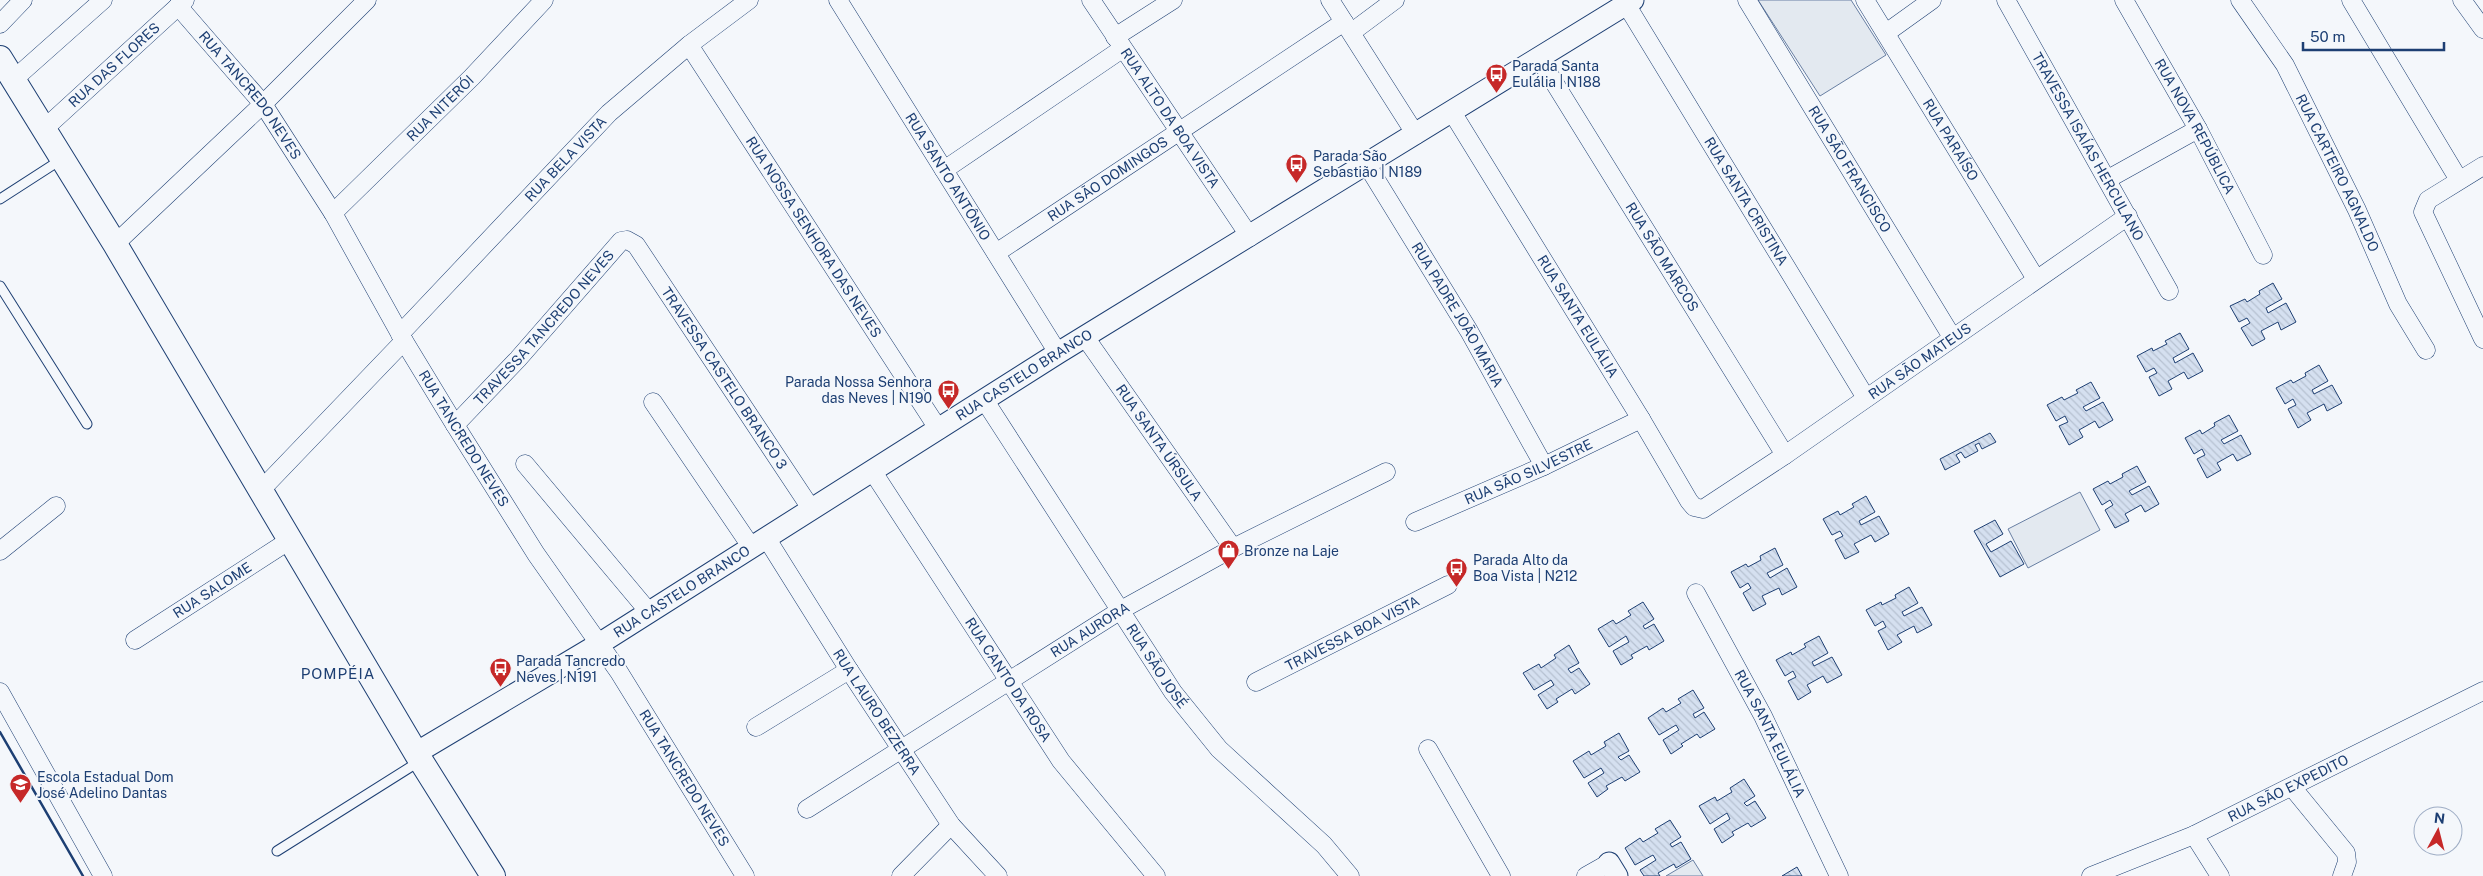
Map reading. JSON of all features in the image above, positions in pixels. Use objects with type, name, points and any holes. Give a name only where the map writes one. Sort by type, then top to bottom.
[{"type":"main road","points":[[0,58],[115,244],[418,757],[493,876]]},
{"type":"street","points":[[0,24],[23,0]]},
{"type":"street","points":[[13,80],[103,0]]},
{"type":"street","points":[[115,244],[263,104],[367,0]]},
{"type":"street","name":"RUA NITERÓI","points":[[333,213],[472,77],[544,0]]},
{"type":"street","name":"RUA BELA VISTA","points":[[261,490],[609,114],[688,45],[749,0]]},
{"type":"street","name":"RUA SANTO ANTÔNIO","points":[[838,0],[1058,353]]},
{"type":"street","name":"RUA ALTO DA BOA VISTA","points":[[1091,0],[1250,237]]},
{"type":"street","points":[[944,170],[1173,0]]},
{"type":"street","points":[[1330,0],[1416,134]]},
{"type":"street","name":"RUA SÃO DOMINGOS","points":[[996,253],[1179,130],[1395,0]]},
{"type":"street","name":"RUA SÃO FRANCISCO","points":[[1747,0],[1952,337]]},
{"type":"street","name":"RUA PARAÍSO","points":[[1865,0],[2036,279]]},
{"type":"street","points":[[1886,33],[1932,0]]},
{"type":"street","name":"TRAVESSA ISAÍAS HERCULANO","points":[[2006,0],[2108,179],[2169,292]]},
{"type":"street","name":"RUA NOVA REPÚBLICA","points":[[2124,0],[2198,129],[2263,255]]},
{"type":"street","name":"RUA CARTEIRO AGNALDO","points":[[2240,0],[2285,65],[2357,210],[2398,304],[2426,350]]},
{"type":"street","points":[[2351,0],[2459,180]]},
{"type":"street","points":[[2462,0],[2483,28]]},
{"type":"street","name":"RUA CASTELO BRANCO","points":[[418,757],[760,544],[1058,353],[1368,165],[1630,2]]},
{"type":"street","name":"RUA SANTA CRISTINA","points":[[1630,2],[1866,398]]},
{"type":"street","name":"RUA TANCREDO NEVES","points":[[181,3],[263,104],[333,213],[402,338],[455,425],[536,554],[599,644],[745,876]]},
{"type":"street","name":"RUA DAS FLORES","points":[[44,129],[181,3]]},
{"type":"street","name":"RUA NOSSA SENHORA DAS NEVES","points":[[688,45],[939,430]]},
{"type":"street","name":"RUA SÃO MARCOS","points":[[1539,58],[1785,455]]},
{"type":"street","name":"RUA SANTA EULÁLIA","points":[[1452,112],[1641,419],[1688,501],[1694,507],[1703,509],[1711,506]]},
{"type":"street","points":[[2108,179],[2198,129]]},
{"type":"street","name":"RUA PADRE JOÃO MARIA","points":[[1368,165],[1469,331],[1544,466]]},
{"type":"street","points":[[2483,166],[2428,200],[2423,207],[2423,217],[2483,339]]},
{"type":"street","name":"RUA SÃO MATEUS","points":[[1711,506],[2128,216]]},
{"type":"street","name":"TRAVESSA TANCREDO NEVES","points":[[455,425],[518,359],[621,241],[627,240],[636,245]]},
{"type":"street","name":"TRAVESSA CASTELO BRANCO 3","points":[[636,245],[812,510]]},
{"type":"street","name":"RUA SANTA ÚRSULA","points":[[1085,337],[1234,548]]},
{"type":"street","name":"RUA SÃO JOSÉ","points":[[985,401],[1173,692],[1219,749],[1324,845],[1350,876]]},
{"type":"street","name":"RUA LAURO BEZERRA","points":[[653,402],[760,544],[849,670],[951,825],[998,876]]},
{"type":"street","name":"RUA SÃO SILVESTRE","points":[[1415,522],[1544,466],[1641,419]]},
{"type":"street","points":[[525,464],[649,612]]},
{"type":"street","name":"RUA CANTO DA ROSA","points":[[873,472],[1061,761],[1156,876]]},
{"type":"street","name":"RUA AURORA","points":[[807,808],[1007,680],[1121,610],[1234,548],[1386,472]]},
{"type":"street","points":[[0,551],[56,506]]},
{"type":"street","name":"RUA SALOME","points":[[135,640],[290,540]]},
{"type":"street","name":"TRAVESSA BOA VISTA","points":[[1256,682],[1448,585]]},
{"type":"street","name":"RUA SANTA EULÁLIA","points":[[1696,593],[1763,716],[1839,876]]},
{"type":"street","points":[[756,727],[849,670]]},
{"type":"street","name":"RUA SÃO EXPEDITO","points":[[2097,875],[2194,835],[2483,691]]},
{"type":"street","points":[[0,692],[103,876]]},
{"type":"street","points":[[1428,749],[1501,876]]},
{"type":"street","points":[[2292,787],[2346,853],[2347,862],[2342,876]]},
{"type":"street","points":[[901,876],[951,825]]},
{"type":"street","points":[[2194,835],[2220,876]]},
{"type":"street","points":[[1586,876],[1613,870]]},
{"type":"lane","points":[[0,199],[62,159]]},
{"type":"lane","points":[[0,286],[87,424]]},
{"type":"lane","points":[[277,852],[418,757]]},
{"type":"shaded area","points":[[1758,0],[1851,0],[1886,55],[1820,96]]},
{"type":"shaded area","points":[[2080,492],[2100,530],[2028,568],[2008,529]]},
{"type":"shaded area","points":[[1693,860],[1703,876],[1666,876]]},
{"type":"building","points":[[2273,283],[2282,299],[2266,308],[2268,313],[2286,303],[2296,322],[2281,330],[2278,322],[2261,331],[2265,339],[2252,346],[2241,328],[2250,323],[2247,318],[2239,322],[2230,306],[2245,299],[2247,302],[2260,294],[2259,291]]},
{"type":"building","points":[[2180,333],[2189,349],[2173,358],[2175,363],[2193,353],[2203,371],[2188,379],[2184,372],[2168,381],[2172,389],[2159,396],[2149,377],[2157,373],[2154,368],[2146,372],[2137,356],[2152,348],[2153,351],[2167,344],[2165,341]]},
{"type":"building","points":[[2319,365],[2328,381],[2312,390],[2314,394],[2332,385],[2342,403],[2327,411],[2324,404],[2307,413],[2311,420],[2298,428],[2288,409],[2296,405],[2293,399],[2285,404],[2276,388],[2291,380],[2293,383],[2306,376],[2305,373]]},
{"type":"building","points":[[2091,382],[2100,398],[2083,407],[2086,411],[2103,402],[2113,420],[2099,428],[2095,421],[2079,430],[2083,437],[2069,445],[2059,426],[2068,422],[2065,416],[2056,421],[2047,405],[2062,397],[2064,400],[2078,393],[2076,390]]},
{"type":"building","points":[[2229,415],[2238,431],[2221,440],[2224,444],[2241,435],[2251,454],[2237,461],[2233,454],[2217,463],[2221,470],[2207,478],[2197,459],[2205,455],[2202,449],[2194,454],[2185,438],[2200,430],[2202,434],[2215,426],[2214,423]]},
{"type":"building","points":[[1990,433],[1996,442],[1982,449],[1979,443],[1975,445],[1978,451],[1965,458],[1961,452],[1956,455],[1960,462],[1945,470],[1940,459]]},
{"type":"building","points":[[2137,466],[2146,482],[2129,491],[2132,495],[2149,486],[2159,504],[2145,512],[2141,505],[2125,514],[2129,521],[2115,528],[2105,510],[2113,505],[2110,500],[2102,505],[2093,489],[2108,481],[2110,484],[2123,477],[2122,474]]},
{"type":"building","points":[[1866,496],[1875,512],[1859,521],[1861,525],[1879,516],[1889,534],[1875,542],[1871,535],[1854,544],[1859,552],[1845,559],[1835,540],[1843,536],[1840,531],[1832,535],[1823,519],[1838,511],[1840,515],[1854,507],[1852,504]]},
{"type":"building","points":[[1995,520],[2003,534],[1986,544],[1991,552],[2011,541],[2024,564],[2000,577],[1974,531]]},
{"type":"building","points":[[1775,548],[1783,565],[1767,573],[1770,578],[1787,568],[1797,587],[1782,595],[1779,588],[1762,596],[1766,604],[1753,611],[1743,593],[1751,588],[1748,583],[1740,588],[1731,572],[1746,564],[1748,567],[1761,560],[1760,556]]},
{"type":"building","points":[[1909,587],[1918,603],[1902,612],[1904,616],[1922,607],[1932,625],[1917,633],[1914,626],[1897,635],[1902,642],[1888,650],[1878,631],[1886,627],[1883,621],[1875,626],[1866,610],[1881,602],[1882,605],[1896,598],[1895,595]]},
{"type":"building","points":[[1643,602],[1654,619],[1643,626],[1645,629],[1654,624],[1664,641],[1649,650],[1647,646],[1631,655],[1633,658],[1621,665],[1613,651],[1629,642],[1626,636],[1609,647],[1598,629],[1613,620],[1616,624],[1631,615],[1628,611]]},
{"type":"building","points":[[1819,636],[1828,653],[1812,662],[1814,666],[1832,657],[1842,675],[1827,683],[1823,676],[1807,685],[1811,692],[1798,700],[1788,681],[1796,677],[1793,671],[1785,676],[1776,660],[1791,652],[1792,655],[1806,647],[1804,644]]},
{"type":"building","points":[[1569,645],[1579,663],[1568,669],[1571,673],[1579,668],[1590,684],[1575,694],[1572,689],[1556,699],[1558,702],[1547,709],[1538,695],[1554,685],[1551,680],[1534,690],[1523,673],[1539,664],[1541,668],[1556,658],[1554,655]]},
{"type":"building","points":[[1693,690],[1704,708],[1693,714],[1695,718],[1704,712],[1715,729],[1700,738],[1697,734],[1681,744],[1683,746],[1671,754],[1663,740],[1679,730],[1676,725],[1659,735],[1648,718],[1663,708],[1666,712],[1681,703],[1678,699]]},
{"type":"building","points":[[1619,733],[1629,751],[1618,757],[1621,760],[1629,755],[1640,772],[1625,781],[1622,777],[1606,786],[1608,789],[1597,797],[1588,783],[1604,773],[1601,768],[1584,778],[1573,761],[1589,751],[1591,755],[1606,746],[1604,742]]},
{"type":"building","points":[[1744,779],[1755,796],[1744,803],[1747,806],[1755,801],[1766,818],[1751,827],[1748,823],[1732,832],[1734,835],[1722,843],[1714,829],[1730,819],[1727,813],[1710,824],[1699,806],[1715,797],[1717,801],[1732,792],[1730,788]]},
{"type":"building","points":[[1670,820],[1681,837],[1670,844],[1672,847],[1681,842],[1691,859],[1676,868],[1674,864],[1658,873],[1660,876],[1644,876],[1640,870],[1656,860],[1653,855],[1635,865],[1625,848],[1640,838],[1643,842],[1658,833],[1655,829]]},
{"type":"building","points":[[1797,867],[1802,876],[1782,876]]},
{"type":"wall","points":[[0,732],[83,876]]},
{"type":"place","name":"Parada Santa Eulália | N188","points":[[1496,93]]},
{"type":"place","name":"Parada São Sebastião | N189","points":[[1297,183]]},
{"type":"place","name":"Parada Nossa Senhora das Neves | N190","points":[[948,409]]},
{"type":"place","name":"Bronze na Laje","points":[[1228,570]]},
{"type":"place","name":"Parada Alto da Boa Vista | N212","points":[[1457,587]]},
{"type":"place","name":"Parada Tancredo Neves | N191","points":[[500,688]]},
{"type":"place","name":"Escola Estadual Dom José Adelino Dantas","points":[[21,804]]},
{"type":"district","name":"POMPÉIA","points":[[338,674]]}]
